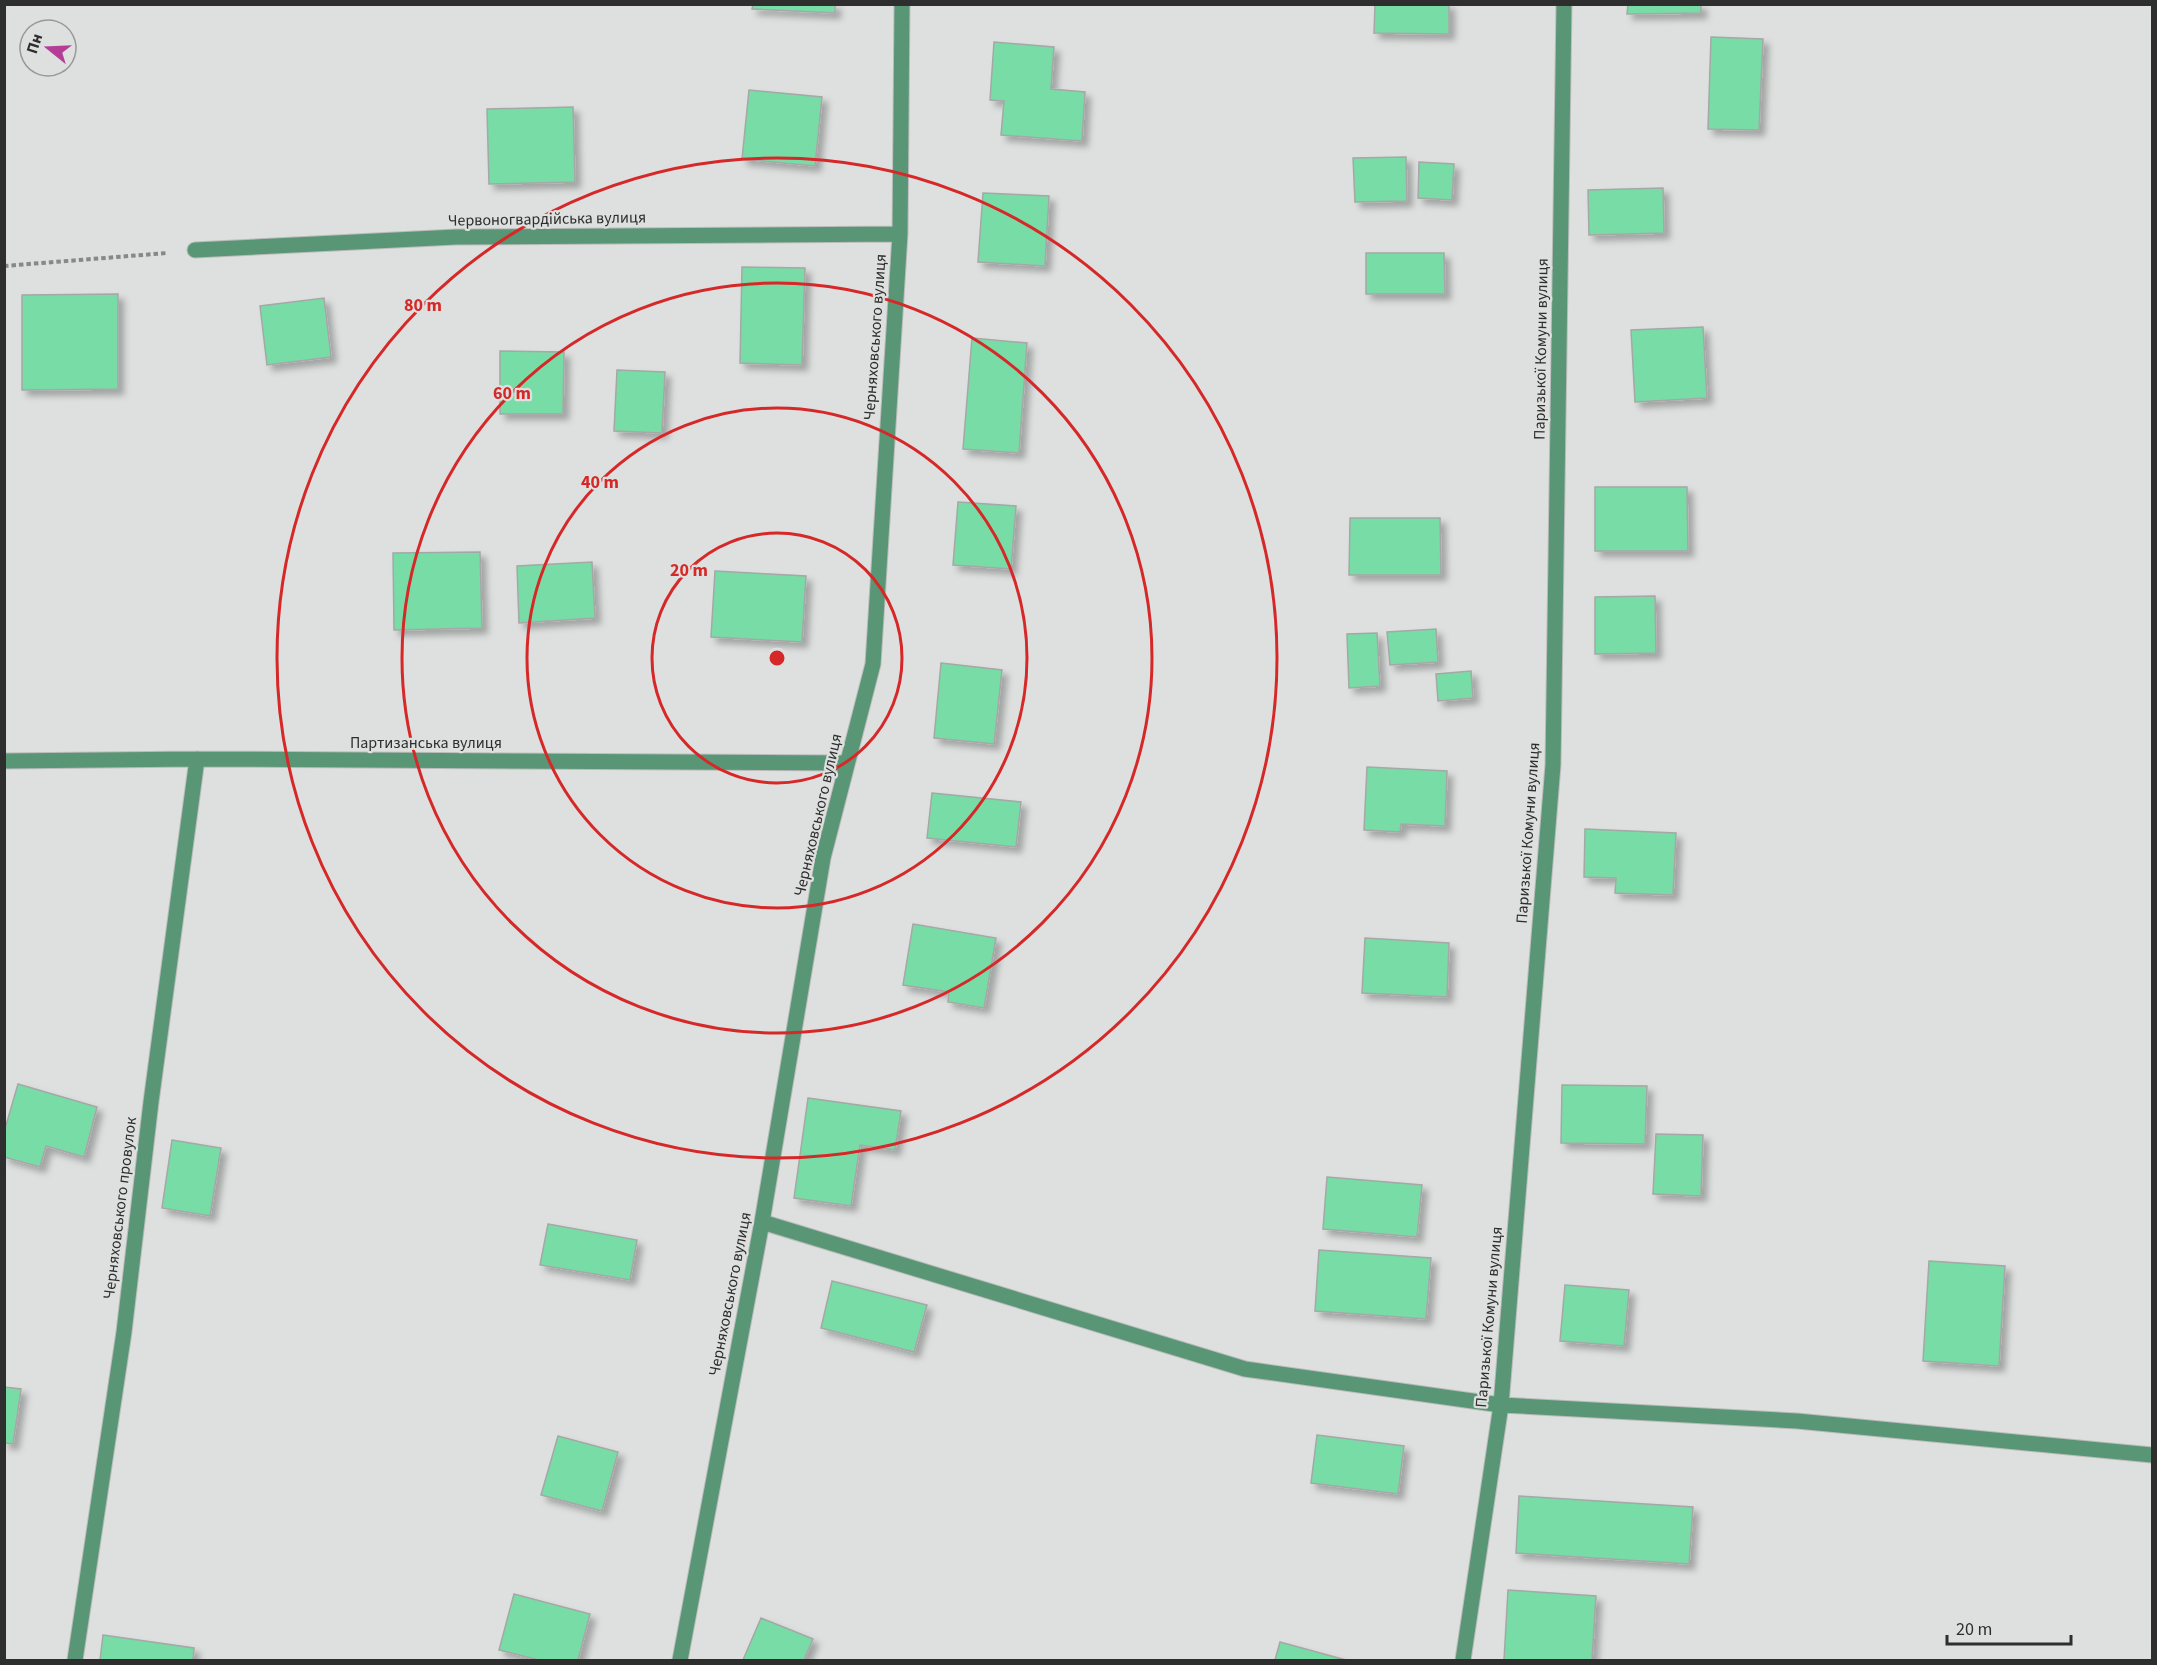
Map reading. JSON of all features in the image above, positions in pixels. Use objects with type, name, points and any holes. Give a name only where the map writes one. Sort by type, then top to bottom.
[{"type":"street","name":"Черняховського вулиця","points":[[680,1660],[762,1222],[823,858],[873,664],[900,234],[902,4]]},
{"type":"street","name":"Паризької Комуни вулиця","points":[[1463,1660],[1501,1405],[1553,765],[1564,4]]},
{"type":"street","name":"Червоногвардійська вулиця","points":[[195,250],[456,237],[900,234]]},
{"type":"street","name":"Черняховського провулок","points":[[75,1660],[124,1332],[153,1090],[197,759]]},
{"type":"street","name":"Партизанська вулиця","points":[[4,760],[847,763]]},
{"type":"street","points":[[762,1222],[1245,1369],[1501,1405],[1797,1421],[2152,1455]]},
{"type":"path","points":[[4,266],[195,250]]},
{"type":"building","points":[[753,4],[835,4],[835,13],[752,9]]},
{"type":"building","points":[[1375,4],[1449,4],[1449,34],[1374,33]]},
{"type":"building","points":[[1628,4],[1701,4],[1701,13],[1627,14]]},
{"type":"building","points":[[1711,37],[1763,39],[1759,130],[1708,129]]},
{"type":"building","points":[[994,42],[1054,47],[1051,89],[1085,92],[1082,141],[1001,135],[1004,101],[990,100]]},
{"type":"building","points":[[749,90],[822,97],[815,166],[742,159]]},
{"type":"building","points":[[573,107],[575,182],[489,184],[487,109]]},
{"type":"building","points":[[1406,157],[1407,201],[1355,202],[1353,158]]},
{"type":"building","points":[[1419,162],[1454,164],[1452,200],[1418,198]]},
{"type":"building","points":[[1663,188],[1664,233],[1589,235],[1588,190]]},
{"type":"building","points":[[983,193],[1049,196],[1045,266],[978,262]]},
{"type":"building","points":[[1366,253],[1444,253],[1445,294],[1366,294]]},
{"type":"building","points":[[742,267],[805,268],[802,365],[740,363]]},
{"type":"building","points":[[118,294],[118,389],[22,390],[22,295]]},
{"type":"building","points":[[324,298],[331,357],[267,365],[260,306]]},
{"type":"building","points":[[1703,327],[1707,398],[1635,402],[1631,330]]},
{"type":"building","points":[[972,338],[1027,343],[1019,453],[963,449]]},
{"type":"building","points":[[500,351],[564,352],[563,414],[500,414]]},
{"type":"building","points":[[617,370],[665,372],[662,433],[614,431]]},
{"type":"building","points":[[1595,487],[1687,487],[1688,551],[1595,551]]},
{"type":"building","points":[[958,502],[1016,506],[1011,569],[953,565]]},
{"type":"building","points":[[1350,518],[1440,518],[1441,575],[1349,575]]},
{"type":"building","points":[[480,552],[482,628],[394,630],[393,553]]},
{"type":"building","points":[[592,562],[595,618],[519,623],[517,566]]},
{"type":"building","points":[[715,571],[806,576],[802,642],[711,637]]},
{"type":"building","points":[[1655,596],[1656,653],[1595,654],[1595,597]]},
{"type":"building","points":[[1436,629],[1438,662],[1390,665],[1387,632]]},
{"type":"building","points":[[1377,633],[1380,686],[1349,688],[1347,634]]},
{"type":"building","points":[[941,663],[1002,670],[994,744],[934,738]]},
{"type":"building","points":[[1471,671],[1473,698],[1438,701],[1436,674]]},
{"type":"building","points":[[1367,767],[1447,771],[1445,826],[1401,824],[1400,832],[1364,830]]},
{"type":"building","points":[[932,793],[1021,802],[1016,847],[927,838]]},
{"type":"building","points":[[1585,829],[1676,833],[1673,895],[1615,893],[1616,878],[1584,877]]},
{"type":"building","points":[[913,924],[996,938],[984,1008],[948,1002],[949,992],[903,985]]},
{"type":"building","points":[[1365,938],[1449,943],[1447,997],[1362,993]]},
{"type":"building","points":[[18,1084],[97,1107],[84,1157],[46,1146],[40,1167],[4,1157],[4,1132]]},
{"type":"building","points":[[1562,1085],[1647,1086],[1645,1144],[1561,1143]]},
{"type":"building","points":[[808,1098],[901,1111],[895,1150],[860,1145],[851,1206],[794,1198]]},
{"type":"building","points":[[1656,1134],[1703,1135],[1701,1196],[1653,1194]]},
{"type":"building","points":[[172,1140],[221,1148],[210,1216],[162,1208]]},
{"type":"building","points":[[1327,1177],[1422,1185],[1417,1237],[1323,1229]]},
{"type":"building","points":[[548,1224],[637,1240],[630,1280],[540,1265]]},
{"type":"building","points":[[1319,1250],[1431,1258],[1426,1319],[1315,1311]]},
{"type":"building","points":[[1929,1261],[2005,1266],[1999,1366],[1923,1361]]},
{"type":"building","points":[[832,1281],[927,1305],[914,1352],[821,1328]]},
{"type":"building","points":[[1565,1285],[1629,1290],[1624,1346],[1560,1341]]},
{"type":"building","points":[[4,1387],[21,1389],[13,1444],[4,1443]]},
{"type":"building","points":[[1317,1435],[1404,1446],[1398,1494],[1311,1483]]},
{"type":"building","points":[[558,1436],[618,1452],[602,1511],[541,1495]]},
{"type":"building","points":[[1519,1496],[1693,1507],[1689,1564],[1516,1553]]},
{"type":"building","points":[[1508,1590],[1596,1596],[1592,1660],[1504,1660]]},
{"type":"building","points":[[514,1594],[590,1614],[578,1660],[539,1660],[499,1650]]},
{"type":"building","points":[[761,1618],[813,1639],[804,1660],[743,1660]]},
{"type":"building","points":[[103,1635],[194,1648],[193,1660],[100,1660]]},
{"type":"building","points":[[1280,1642],[1346,1660],[1275,1660]]}]
